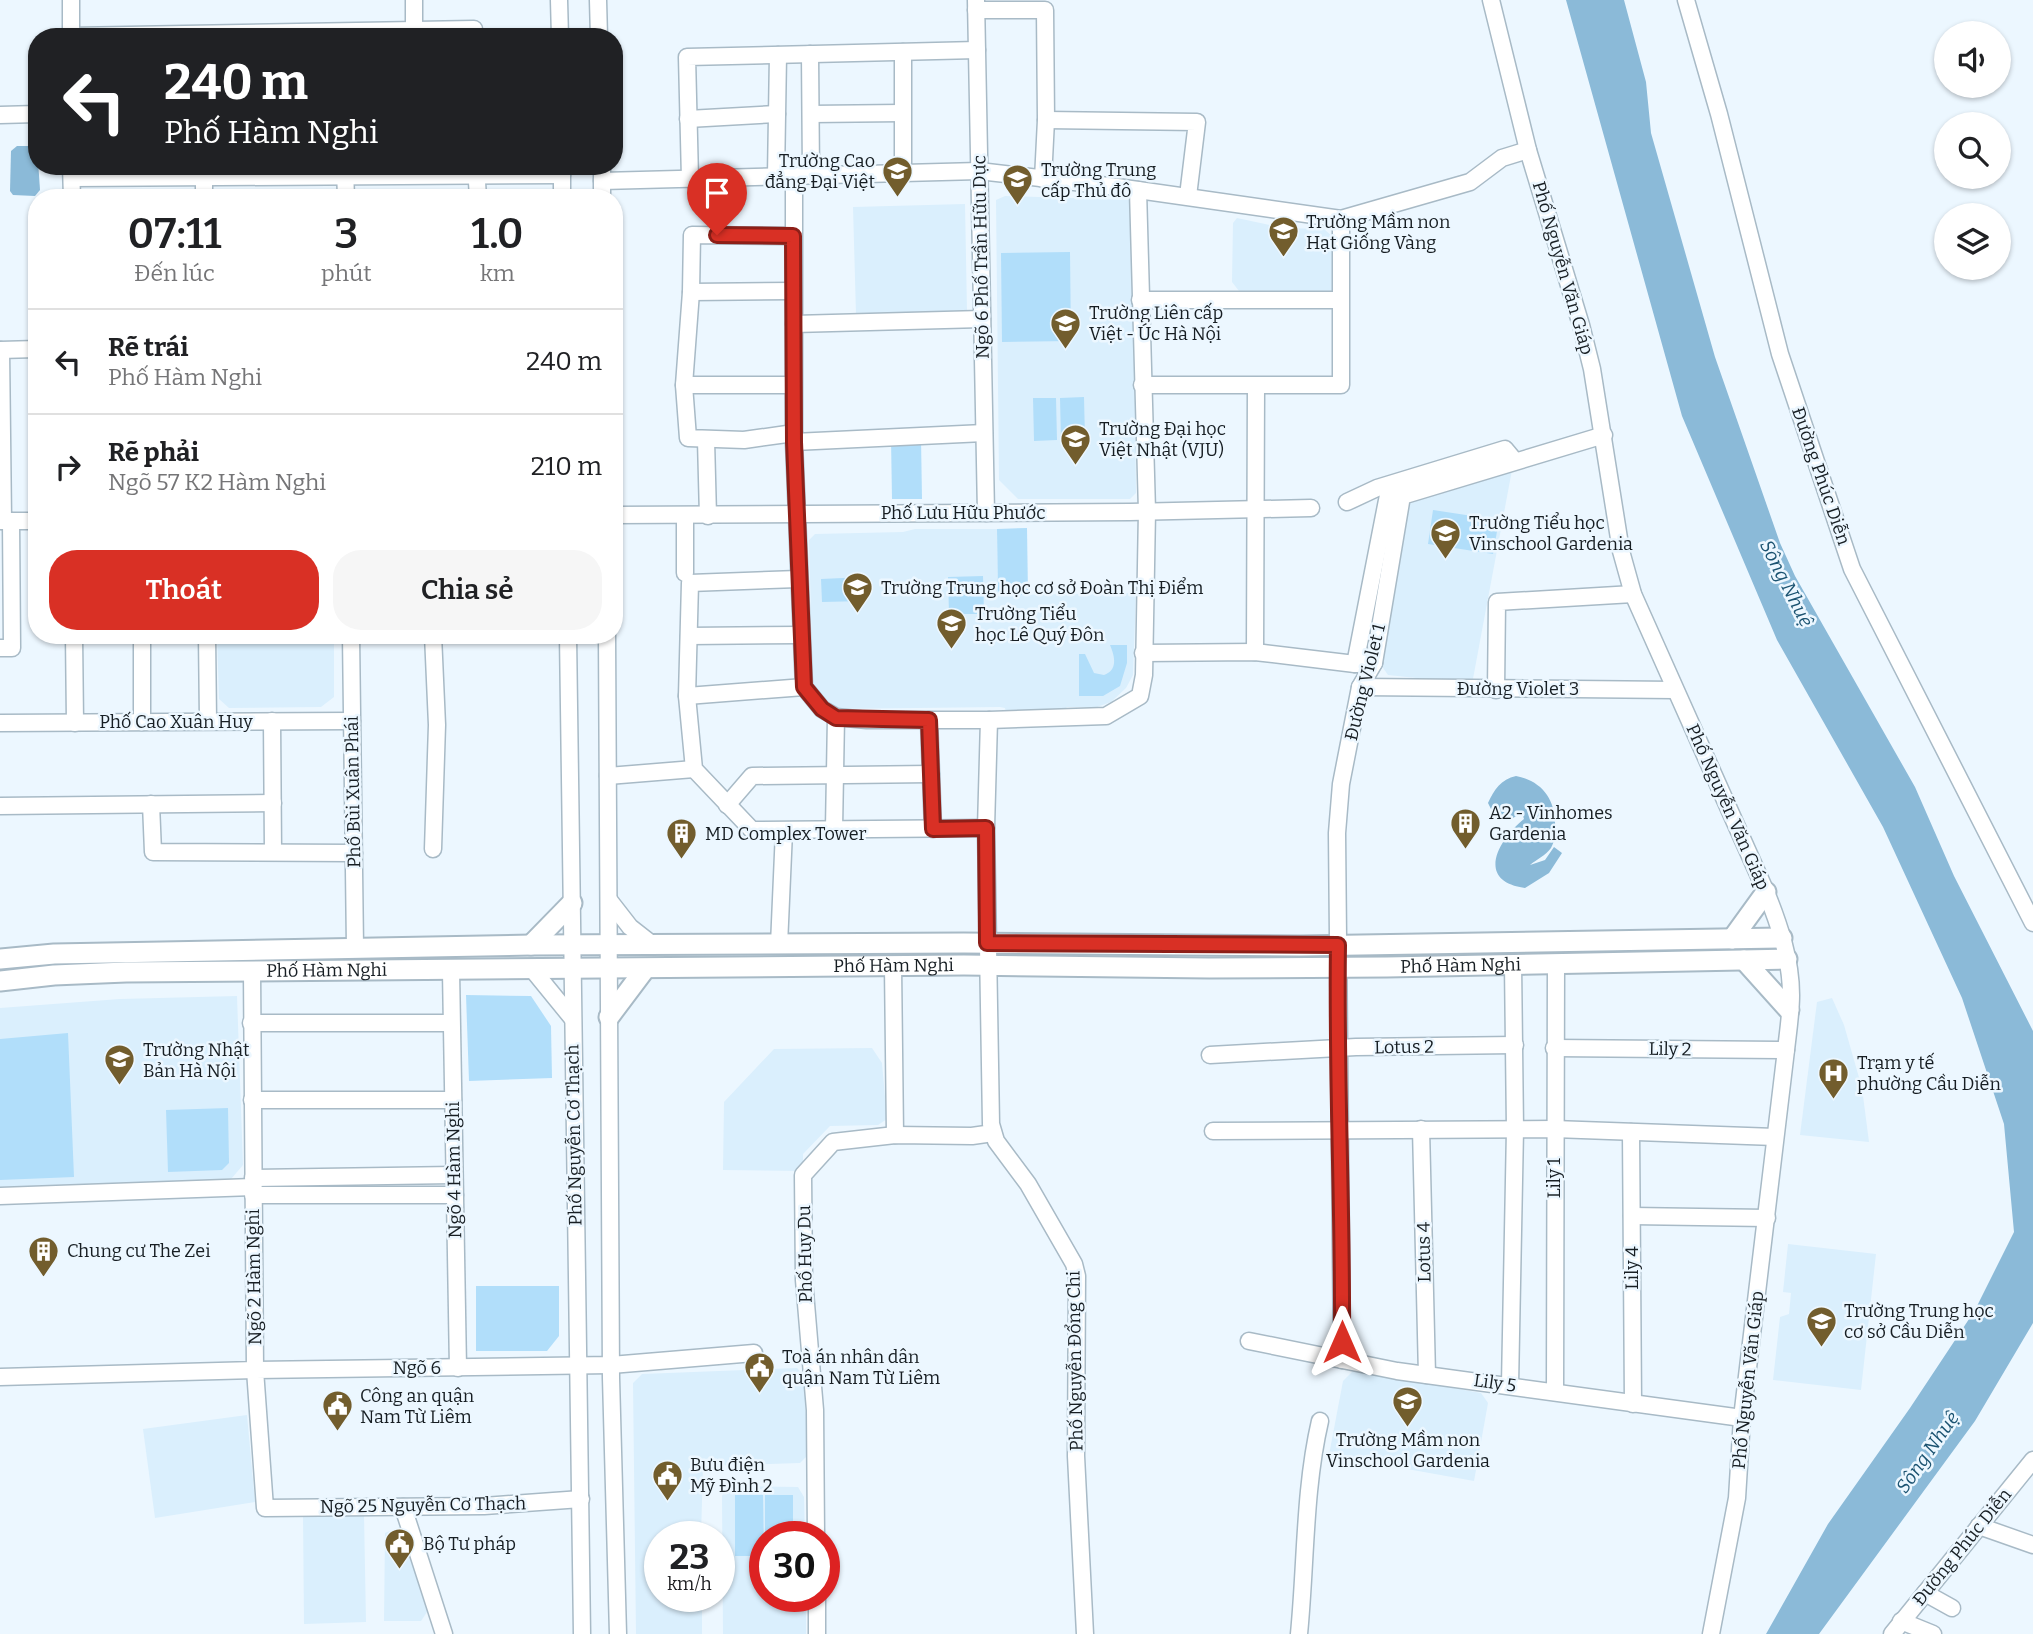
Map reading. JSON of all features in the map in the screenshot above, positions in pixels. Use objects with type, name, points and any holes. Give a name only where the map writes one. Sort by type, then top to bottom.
[{"type":"main road","points":[[1732,939],[1766,892]]},
{"type":"main road","points":[[531,945],[572,903]]},
{"type":"main road","name":"Phố Hàm Nghi","points":[[0,981],[158,962],[355,948],[987,943],[1338,945],[1782,938]]},
{"type":"main road","name":"Phố Hàm Nghi","points":[[0,959],[54,954],[252,971],[451,971],[893,966],[1338,968],[1787,959]]},
{"type":"main road","points":[[1744,960],[1789,1010]]},
{"type":"main road","points":[[609,1017],[645,969]]},
{"type":"street","points":[[71,0],[71,28]]},
{"type":"street","points":[[414,0],[414,28]]},
{"type":"street","points":[[559,0],[560,28]]},
{"type":"street","points":[[598,0],[599,28]]},
{"type":"street","name":"Phố Nguyễn Văn Giáp","points":[[1491,0],[1528,150],[1581,325],[1604,435],[1621,551],[1633,594],[1766,892],[1787,959],[1791,996],[1786,1050],[1742,1418],[1737,1498],[1711,1634]]},
{"type":"street","name":"Đường Phúc Diễn","points":[[1686,0],[1719,114],[1780,354],[1852,569],[2033,923]]},
{"type":"street","points":[[976,5],[1045,10],[1046,120],[1043,179]]},
{"type":"street","name":"Ngõ 6 Phố Trần Hữu Dực","points":[[976,5],[986,513]]},
{"type":"street","points":[[690,179],[687,57],[977,50]]},
{"type":"street","points":[[903,52],[903,173]]},
{"type":"street","points":[[810,54],[811,175]]},
{"type":"street","points":[[776,176],[778,55]]},
{"type":"street","points":[[811,114],[902,113]]},
{"type":"street","points":[[0,115],[28,114]]},
{"type":"street","points":[[688,119],[777,114]]},
{"type":"street","points":[[1046,120],[1197,122],[1188,197]]},
{"type":"street","points":[[602,182],[979,171],[1139,190],[1342,219],[1470,182],[1502,158],[1528,150]]},
{"type":"street","points":[[182,175],[251,175]]},
{"type":"street","points":[[794,176],[794,438],[804,687],[822,709],[836,718],[989,720],[1106,716],[1140,696],[1144,675],[1147,511],[1139,190]]},
{"type":"street","points":[[204,177],[204,189]]},
{"type":"street","points":[[1142,385],[1341,385],[1342,219]]},
{"type":"street","points":[[793,236],[692,235],[684,385],[688,438],[744,440],[984,433]]},
{"type":"street","points":[[691,292],[793,291]]},
{"type":"street","points":[[1140,300],[1340,300]]},
{"type":"street","points":[[794,324],[982,319]]},
{"type":"street","points":[[0,648],[12,648],[0,350],[28,349]]},
{"type":"street","points":[[684,385],[793,385]]},
{"type":"street","points":[[1255,652],[1256,386]]},
{"type":"street","points":[[1347,502],[1390,485],[1505,449],[1515,461],[1604,435]]},
{"type":"street","points":[[706,440],[708,516]]},
{"type":"street","name":"Đường Violet 1","points":[[1342,1360],[1337,833],[1341,784],[1360,687],[1374,663],[1402,496],[1515,461]]},
{"type":"street","points":[[1355,664],[1390,485]]},
{"type":"street","name":"Phố Lưu Hữu Phước","points":[[623,515],[1256,511],[1311,508]]},
{"type":"street","points":[[685,516],[689,636],[687,696],[694,769],[727,805],[752,830],[986,828]]},
{"type":"street","points":[[5,521],[28,521]]},
{"type":"street","points":[[687,578],[798,579]]},
{"type":"street","points":[[1496,690],[1497,602],[1633,594]]},
{"type":"street","points":[[689,636],[801,635]]},
{"type":"street","points":[[74,644],[75,723]]},
{"type":"street","points":[[142,644],[142,723]]},
{"type":"street","points":[[207,644],[208,722]]},
{"type":"street","name":"Phố Bùi Xuân Phái","points":[[351,644],[355,948]]},
{"type":"street","points":[[432,644],[437,725],[433,849]]},
{"type":"street","name":"Phố Nguyễn Cơ Thạch","points":[[607,644],[611,1365],[618,1634]]},
{"type":"street","name":"Phố Nguyễn Cơ Thạch","points":[[564,646],[572,903],[582,1634]]},
{"type":"street","points":[[1143,653],[1255,652],[1355,664],[1374,663]]},
{"type":"street","points":[[687,696],[804,687]]},
{"type":"street","name":"Đường Violet 3","points":[[1360,687],[1675,690]]},
{"type":"street","points":[[834,830],[836,718]]},
{"type":"street","points":[[929,720],[933,829]]},
{"type":"street","points":[[989,720],[987,943],[993,1133]]},
{"type":"street","points":[[272,721],[273,851]]},
{"type":"street","name":"Phố Cao Xuân Huy","points":[[0,723],[352,721]]},
{"type":"street","points":[[608,776],[694,769]]},
{"type":"street","points":[[727,805],[752,776],[931,774]]},
{"type":"street","points":[[0,806],[273,803]]},
{"type":"street","points":[[151,804],[153,852],[354,853]]},
{"type":"street","points":[[779,945],[784,831]]},
{"type":"street","points":[[609,900],[629,927],[653,946]]},
{"type":"street","points":[[1510,1385],[1516,1129],[1513,964]]},
{"type":"street","name":"Lily 1","points":[[1555,1392],[1556,964]]},
{"type":"street","points":[[893,966],[895,1135]]},
{"type":"street","points":[[532,969],[572,1018]]},
{"type":"street","name":"Ngõ 2 Hàm Nghi","points":[[0,1377],[256,1370],[252,971]]},
{"type":"street","name":"Ngõ 4 Hàm Nghi","points":[[451,971],[457,1368]]},
{"type":"street","points":[[251,1023],[451,1023]]},
{"type":"street","name":"Lotus 2","points":[[1210,1055],[1339,1048],[1515,1045]]},
{"type":"street","name":"Lily 2","points":[[1554,1048],[1786,1050]]},
{"type":"street","points":[[253,1100],[453,1100]]},
{"type":"street","name":"Lotus 4","points":[[1422,1129],[1427,1374]]},
{"type":"street","points":[[1213,1131],[1554,1129],[1775,1137]]},
{"type":"street","name":"Lily 4","points":[[1631,1132],[1633,1404]]},
{"type":"street","name":"Phố Huy Du","points":[[817,1521],[816,1410],[804,1280],[803,1175],[833,1142],[895,1135],[972,1136],[993,1133]]},
{"type":"street","name":"Phố Nguyễn Đổng Chi","points":[[993,1133],[1028,1184],[1074,1264],[1077,1276],[1076,1456],[1085,1634]]},
{"type":"street","points":[[0,1196],[253,1187],[454,1175]]},
{"type":"street","points":[[253,1187],[455,1195]]},
{"type":"street","points":[[1632,1216],[1767,1218]]},
{"type":"street","name":"Lily 5","points":[[1249,1341],[1397,1371],[1742,1418]]},
{"type":"street","name":"Ngõ 6","points":[[256,1370],[611,1365],[754,1353]]},
{"type":"street","name":"Ngõ 25 Nguyễn Cơ Thạch","points":[[256,1370],[265,1508],[484,1506],[581,1499]]},
{"type":"street","points":[[1299,1634],[1305,1577],[1305,1536],[1320,1421]]},
{"type":"street","name":"Đường Phúc Diễn","points":[[1897,1627],[2033,1460]]},
{"type":"street","points":[[402,1507],[444,1634]]},
{"type":"street","points":[[1979,1526],[2033,1545]]},
{"type":"street","points":[[1923,1594],[1950,1610]]},
{"type":"street","points":[[817,1612],[817,1634]]},
{"type":"street","points":[[1897,1627],[1917,1634]]},
{"type":"street","points":[[1897,1627],[1933,1634]]},
{"type":"shaded area","name":"Trường Liên cấp Việt - Úc Hà Nội","points":[[1005,196],[1129,200],[1133,220],[1136,493],[1130,499],[1018,499],[999,480],[996,200]]},
{"type":"shaded area","points":[[965,204],[967,311],[856,314],[853,207]]},
{"type":"shaded area","name":"Trường Mầm non Hạt Giống Vàng","points":[[1237,218],[1284,228],[1324,229],[1333,237],[1333,294],[1239,291],[1232,282],[1233,223]]},
{"type":"shaded area","points":[[1070,252],[1071,341],[1002,342],[1001,253]]},
{"type":"shaded area","points":[[1084,397],[1085,439],[1061,440],[1060,398]]},
{"type":"shaded area","points":[[1033,398],[1056,398],[1057,440],[1034,441]]},
{"type":"shaded area","points":[[921,438],[922,499],[892,499],[891,439]]},
{"type":"shaded area","name":"Trường Tiểu học Vinschool Gardenia","points":[[1512,470],[1472,684],[1388,675],[1379,662],[1405,504]]},
{"type":"shaded area","points":[[1433,510],[1499,520],[1493,554],[1428,544]]},
{"type":"shaded area","points":[[1027,528],[1028,595],[998,595],[997,529]]},
{"type":"shaded area","points":[[915,529],[997,529],[998,595],[1136,593],[1133,675],[1126,688],[1111,702],[1097,707],[1067,707],[1062,712],[1006,713],[1005,708],[1000,707],[834,709],[813,690],[809,540],[815,534],[903,532]]},
{"type":"shaded area","points":[[983,576],[984,614],[949,614],[948,577]]},
{"type":"shaded area","points":[[865,577],[865,601],[822,602],[821,579]]},
{"type":"shaded area","points":[[217,644],[334,644],[334,697],[321,707],[229,708],[219,699]]},
{"type":"shaded area","points":[[1110,645],[1127,645],[1127,663],[1120,686],[1103,696],[1079,696],[1079,654],[1085,654],[1094,673],[1104,675],[1112,670],[1113,666],[1114,658]]},
{"type":"shaded area","points":[[466,995],[531,996],[551,1026],[552,1078],[469,1081]]},
{"type":"shaded area","name":"Trường Nhật Bản Hà Nội","points":[[237,996],[243,1165],[231,1179],[0,1189],[0,1008],[120,999]]},
{"type":"shaded area","name":"Trạm y tế phường Cầu Diễn","points":[[1832,998],[1844,1025],[1862,1088],[1869,1142],[1800,1135],[1817,1002]]},
{"type":"shaded area","points":[[68,1033],[74,1177],[0,1180],[0,1039]]},
{"type":"shaded area","points":[[872,1048],[882,1063],[887,1119],[878,1125],[830,1126],[803,1154],[803,1171],[723,1170],[724,1102],[774,1049]]},
{"type":"shaded area","points":[[228,1108],[229,1163],[222,1170],[168,1172],[166,1110]]},
{"type":"shaded area","name":"Trường Trung học cơ sở Cầu Diễn","points":[[1788,1244],[1876,1254],[1861,1390],[1773,1380],[1780,1317],[1789,1314],[1791,1293],[1783,1292]]},
{"type":"shaded area","points":[[476,1286],[559,1286],[559,1336],[547,1351],[476,1351]]},
{"type":"shaded area","points":[[797,1368],[804,1376],[808,1455],[800,1463],[703,1466],[701,1521],[644,1521],[644,1612],[702,1612],[702,1634],[636,1634],[633,1383],[642,1374]]},
{"type":"shaded area","name":"Trường Mầm non Vinschool Gardenia","points":[[1354,1370],[1481,1393],[1488,1403],[1474,1481],[1329,1455],[1343,1381]]},
{"type":"shaded area","points":[[247,1415],[255,1502],[155,1518],[143,1429]]},
{"type":"shaded area","points":[[727,1486],[798,1487],[804,1497],[805,1521],[749,1521],[749,1612],[806,1612],[806,1634],[723,1634],[723,1612],[735,1612],[735,1521],[722,1521],[722,1496]]},
{"type":"shaded area","points":[[735,1495],[763,1495],[763,1521],[749,1521],[749,1556],[735,1556]]},
{"type":"shaded area","points":[[765,1495],[793,1495],[793,1521],[765,1521]]},
{"type":"shaded area","points":[[303,1514],[364,1514],[366,1622],[304,1624]]},
{"type":"shaded area","name":"Bộ Tư pháp","points":[[400,1527],[429,1609],[421,1621],[384,1621],[385,1533]]},
{"type":"water","name":"Sông Nhuệ","points":[[1566,0],[1624,0],[1646,82],[1651,133],[1715,357],[1780,543],[1795,576],[1915,787],[1954,876],[2033,1031],[2033,1323],[1975,1421],[1819,1634],[1766,1634],[1828,1524],[1975,1310],[2014,1232],[2004,1124],[1962,998],[1883,827],[1777,640],[1682,416]]},
{"type":"water","points":[[17,146],[28,146],[28,175],[39,175],[40,189],[28,189],[28,196],[13,195],[10,191],[11,151]]},
{"type":"water","points":[[1516,776],[1533,782],[1546,793],[1555,817],[1551,848],[1530,865],[1545,860],[1554,847],[1562,853],[1549,873],[1525,888],[1510,884],[1500,877],[1496,869],[1500,848],[1524,819],[1522,813],[1513,818],[1499,820],[1488,803],[1499,786]]},
{"type":"place","name":"Trường Cao đẳng Đại Việt","points":[[898,198]]},
{"type":"place","name":"Trường Trung cấp Thủ đô","points":[[1018,207]]},
{"type":"place","name":"Trường Mầm non Hạt Giống Vàng","points":[[1283,259]]},
{"type":"place","name":"Trường Liên cấp Việt - Úc Hà Nội","points":[[1066,350]]},
{"type":"place","name":"Trường Đại học Việt Nhật (VJU)","points":[[1076,466]]},
{"type":"place","name":"Trường Tiểu học Vinschool Gardenia","points":[[1446,560]]},
{"type":"place","name":"Trường Trung học cơ sở Đoàn Thị Điểm","points":[[858,615]]},
{"type":"place","name":"Trường Tiểu học Lê Quý Đôn","points":[[952,651]]},
{"type":"place","name":"A2 - Vinhomes Gardenia","points":[[1466,850]]},
{"type":"place","name":"MD Complex Tower","points":[[682,861]]},
{"type":"place","name":"Trường Nhật Bản Hà Nội","points":[[120,1087]]},
{"type":"place","name":"Trạm y tế phường Cầu Diễn","points":[[1834,1100]]},
{"type":"place","name":"Chung cư The Zei","points":[[44,1278]]},
{"type":"place","name":"Trường Trung học cơ sở Cầu Diễn","points":[[1821,1348]]},
{"type":"place","name":"Toà án nhân dân quận Nam Từ Liêm","points":[[759,1394]]},
{"type":"place","name":"Trường Mầm non Vinschool Gardenia","points":[[1408,1429]]},
{"type":"place","name":"Công an quận Nam Từ Liêm","points":[[337,1433]]},
{"type":"place","name":"Bưu điện Mỹ Đình 2","points":[[667,1502]]},
{"type":"place","name":"Bộ Tư pháp","points":[[400,1571]]},
{"type":"route","points":[[717,235],[793,236],[794,442],[804,687],[822,709],[836,718],[929,720],[933,829],[986,828],[987,943],[1338,945],[1342,1342]]}]
